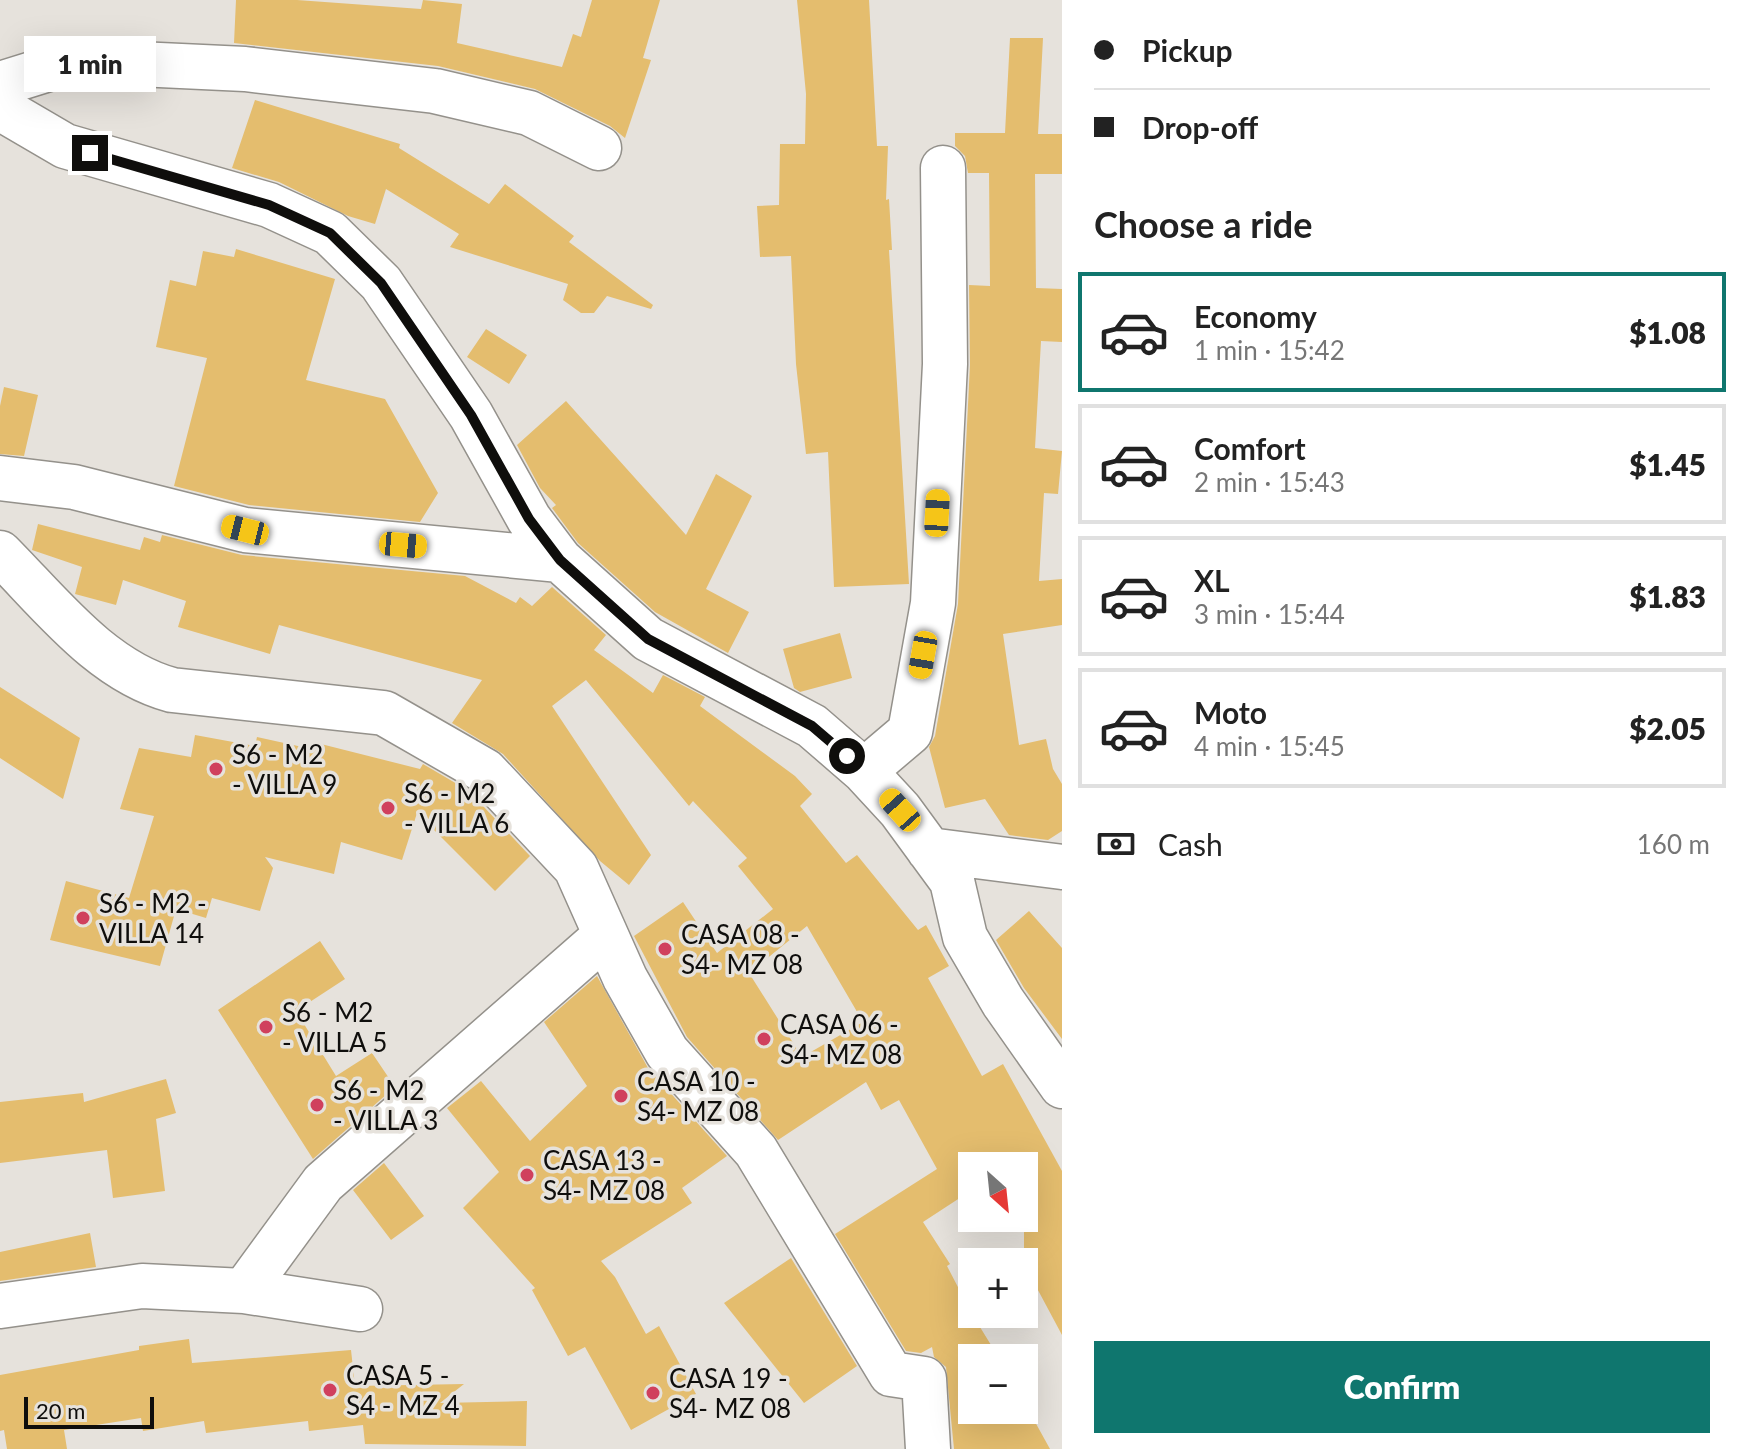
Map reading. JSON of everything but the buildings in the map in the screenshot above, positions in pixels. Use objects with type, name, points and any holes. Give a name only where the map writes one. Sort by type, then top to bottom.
[{"type":"street","points":[[0,84],[74,61],[245,69],[435,91],[529,113],[599,148]]},
{"type":"street","points":[[0,108],[65,146],[269,205],[330,233],[381,283],[471,415],[529,519],[560,560],[648,639],[812,726],[864,771],[952,881],[965,937],[1003,1002],[1062,1086]]},
{"type":"street","points":[[864,771],[910,732],[933,603],[945,364],[943,168]]},
{"type":"street","points":[[0,478],[74,487],[245,530],[560,560]]},
{"type":"street","points":[[0,553],[97,649],[153,685],[172,690],[384,713],[485,771],[576,868],[605,936],[667,1052],[756,1151],[891,1374],[924,1379],[928,1449]]},
{"type":"street","points":[[929,850],[1062,867]]},
{"type":"street","points":[[244,1291],[323,1183],[605,936]]},
{"type":"street","points":[[0,1306],[142,1286],[244,1291],[360,1309]]},
{"type":"place","name":"S6 - M2 - VILLA 9","points":[[216,769]]},
{"type":"place","name":"S6 - M2 - VILLA 6","points":[[388,808]]},
{"type":"place","name":"S6 - M2 - VILLA 14","points":[[83,918]]},
{"type":"place","name":"CASA 08 - S4- MZ 08","points":[[665,949]]},
{"type":"place","name":"S6 - M2 - VILLA 5","points":[[266,1027]]},
{"type":"place","name":"CASA 06 - S4- MZ 08","points":[[764,1039]]},
{"type":"place","name":"CASA 10 - S4- MZ 08","points":[[621,1096]]},
{"type":"place","name":"S6 - M2 - VILLA 3","points":[[317,1105]]},
{"type":"place","name":"CASA 13 - S4- MZ 08","points":[[527,1175]]},
{"type":"place","name":"CASA 5 - S4 - MZ 4","points":[[330,1390]]},
{"type":"place","name":"CASA 19 - S4- MZ 08","points":[[653,1393]]},
{"type":"route","points":[[90,153],[269,205],[330,233],[381,283],[471,415],[529,519],[560,560],[648,639],[812,726],[847,756]]}]
